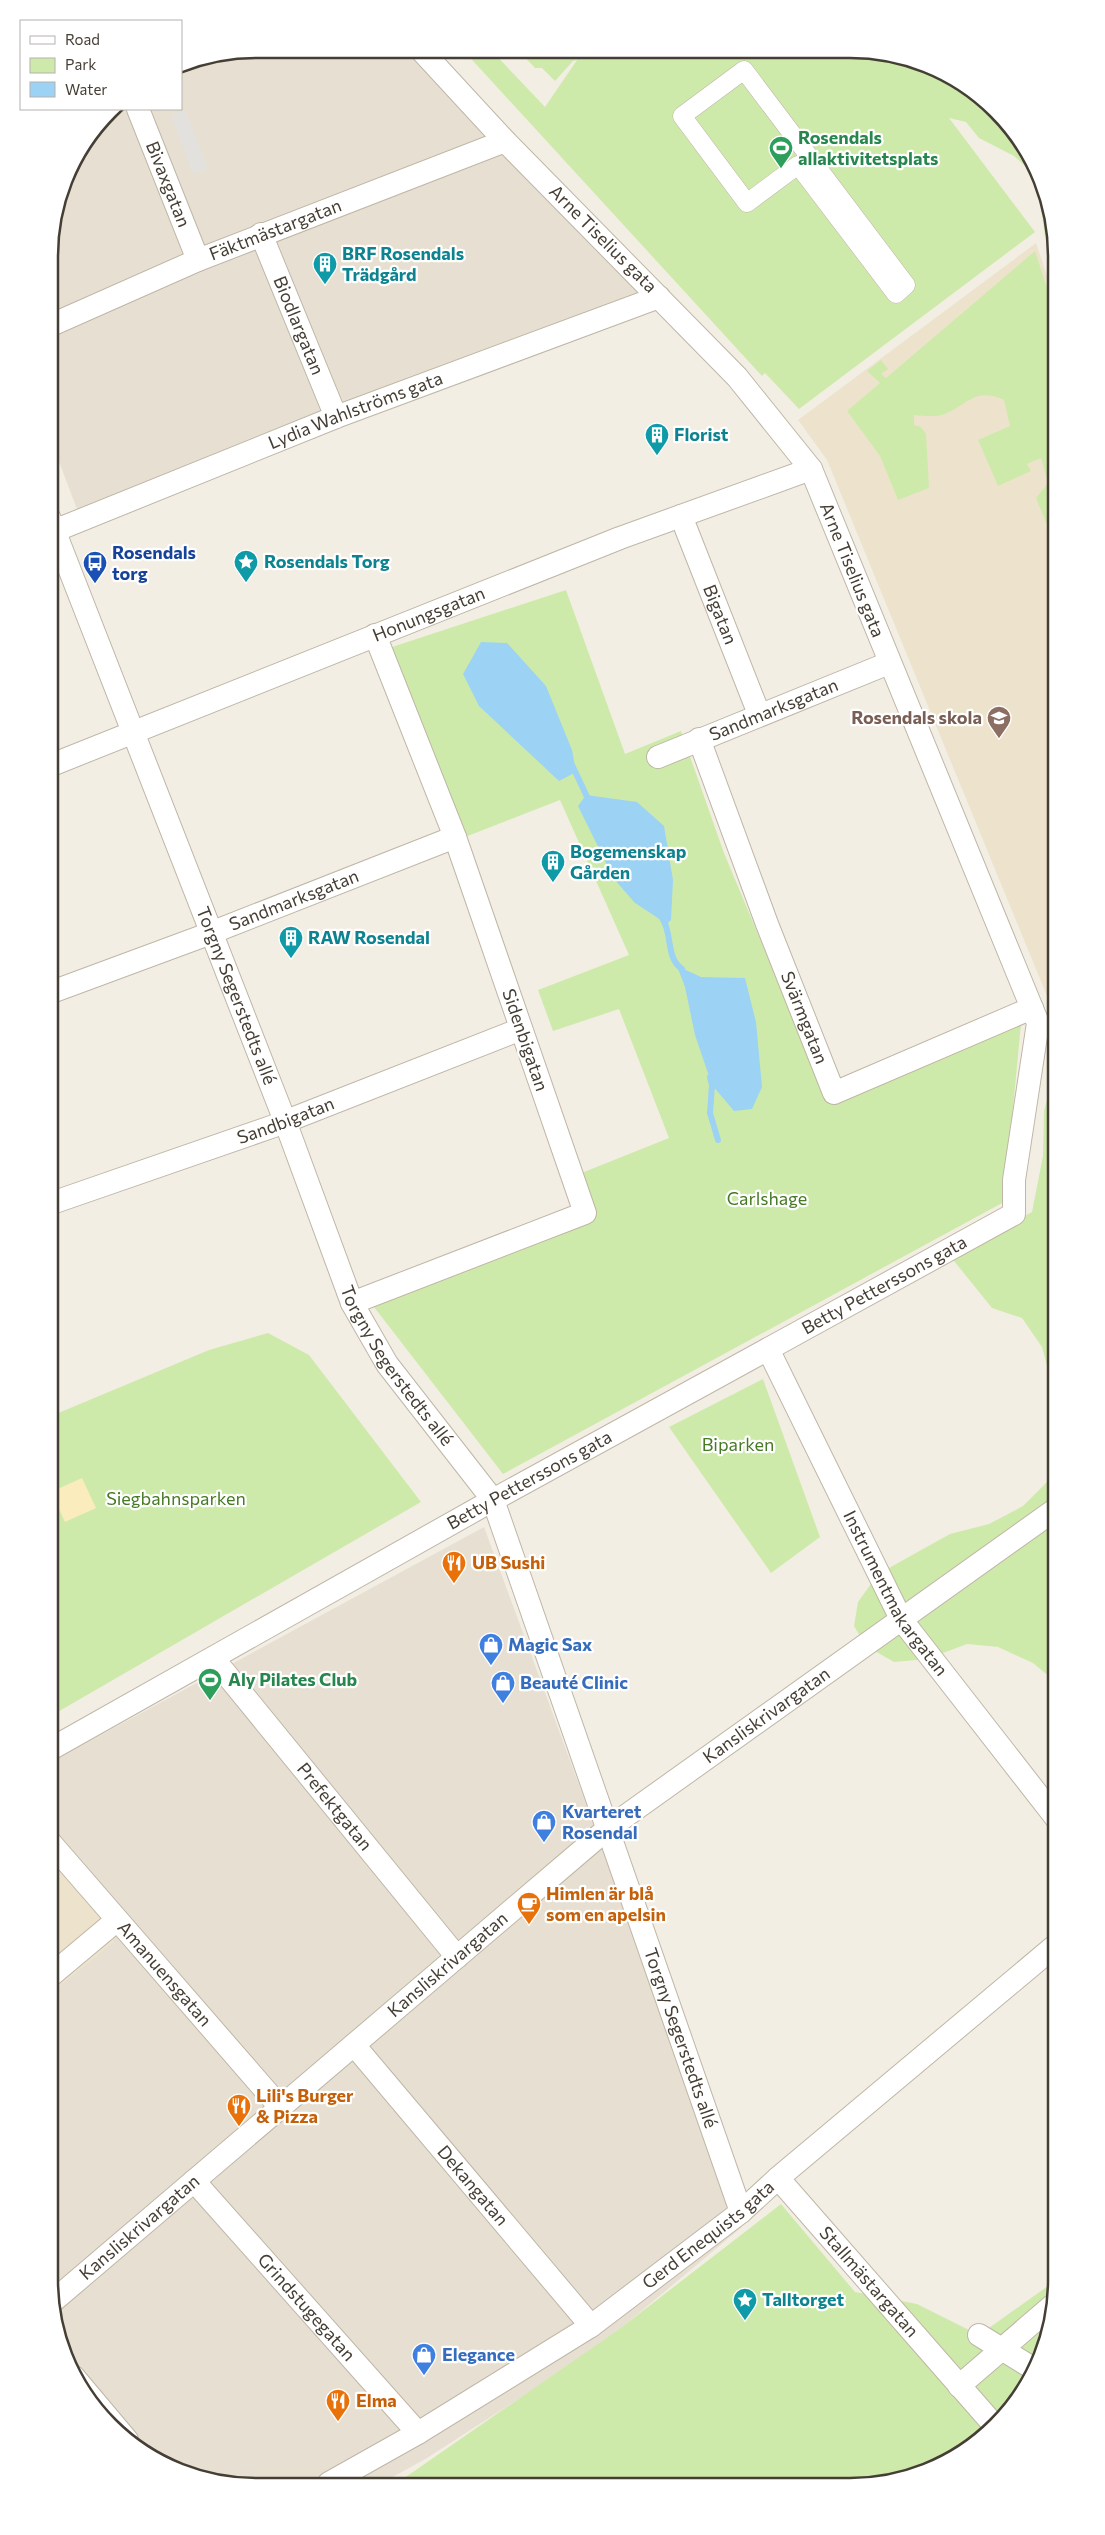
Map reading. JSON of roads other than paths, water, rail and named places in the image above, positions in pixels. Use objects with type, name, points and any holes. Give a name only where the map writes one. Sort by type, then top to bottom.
[{"type":"street","name":"Arne Tiselius gata","points":[[428,58],[506,141],[737,377],[812,469],[889,663],[1038,1023],[1014,1180],[1014,1214]]},
{"type":"street","points":[[744,70],[906,285],[896,294],[798,165],[747,203],[682,116],[744,70]]},
{"type":"street","name":"Bivaxgatan","points":[[138,110],[198,260]]},
{"type":"street","name":"Fäktmästargatan","points":[[58,322],[261,234],[506,141]]},
{"type":"street","name":"Biodlargatan","points":[[261,234],[336,417]]},
{"type":"street","name":"Lydia Wahlströms gata","points":[[58,524],[336,417],[659,296]]},
{"type":"street","name":"Honungsgatan","points":[[58,763],[375,635],[680,516],[812,469]]},
{"type":"street","name":"Bigatan","points":[[680,516],[759,714]]},
{"type":"street","name":"Torgny Segerstedts allé","points":[[58,544],[134,733],[285,1121],[352,1303],[387,1364],[493,1500],[606,1830],[741,2212]]},
{"type":"street","name":"Sidenbigatan","points":[[352,1303],[585,1213],[455,837],[375,635]]},
{"type":"street","name":"Sandmarksgatan","points":[[658,757],[759,714],[889,663]]},
{"type":"street","name":"Svärmgatan","points":[[699,739],[767,924],[834,1093],[1032,1008]]},
{"type":"street","name":"Sandmarksgatan","points":[[58,990],[212,933],[455,837]]},
{"type":"street","name":"Sandbigatan","points":[[58,1201],[285,1121],[521,1029]]},
{"type":"street","name":"Betty Petterssons gata","points":[[58,1745],[493,1500],[1014,1214]]},
{"type":"street","name":"Instrumentmakargatan","points":[[768,1349],[901,1619],[1048,1808]]},
{"type":"street","name":"Kansliskrivargatan","points":[[58,2297],[606,1830],[1048,1515]]},
{"type":"street","name":"Prefektgatan","points":[[213,1658],[457,1957]]},
{"type":"street","name":"Amanuensgatan","points":[[58,1851],[280,2108]]},
{"type":"street","points":[[58,1969],[117,1920]]},
{"type":"street","name":"Gerd Enequists gata","points":[[338,2478],[418,2433],[591,2326],[741,2212],[778,2178],[1048,1952]]},
{"type":"street","name":"Dekangatan","points":[[354,2045],[591,2326]]},
{"type":"street","name":"Stallmästargatan","points":[[778,2178],[989,2421]]},
{"type":"street","name":"Grindstugegatan","points":[[194,2181],[418,2433]]},
{"type":"street","points":[[959,2386],[1045,2312]]},
{"type":"street","points":[[979,2335],[1028,2365]]},
{"type":"water","points":[[481,642],[507,643],[546,686],[572,750],[576,772],[559,781],[479,706],[463,674]]},
{"type":"water","points":[[586,795],[637,802],[664,826],[673,880],[671,920],[667,924],[635,903],[614,879],[578,806]]},
{"type":"water","points":[[677,966],[701,977],[745,978],[756,1022],[762,1087],[752,1109],[734,1111],[712,1085],[695,1035],[685,987]]},
{"type":"waterway","points":[[572,765],[589,801]]},
{"type":"waterway","points":[[662,918],[673,958],[682,969]]},
{"type":"waterway","points":[[710,1077],[712,1085],[710,1113],[718,1140]]},
{"type":"place","name":"Rosendals allaktivitetsplats","points":[[781,169]]},
{"type":"place","name":"BRF Rosendals Trädgård","points":[[325,285]]},
{"type":"place","name":"Florist","points":[[657,456]]},
{"type":"place","name":"Rosendals Torg","points":[[246,583]]},
{"type":"place","name":"Rosendals torg","points":[[95,584]]},
{"type":"place","name":"Rosendals skola","points":[[999,739]]},
{"type":"place","name":"Bogemenskap Gården","points":[[553,883]]},
{"type":"place","name":"RAW Rosendal","points":[[291,959]]},
{"type":"place","name":"UB Sushi","points":[[454,1584]]},
{"type":"place","name":"Magic Sax","points":[[491,1666]]},
{"type":"place","name":"Aly Pilates Club","points":[[210,1701]]},
{"type":"place","name":"Beauté Clinic","points":[[503,1704]]},
{"type":"place","name":"Kvarteret Rosendal","points":[[544,1843]]},
{"type":"place","name":"Himlen är blå som en apelsin","points":[[529,1925]]},
{"type":"place","name":"Lili's Burger & Pizza","points":[[239,2127]]},
{"type":"place","name":"Talltorget","points":[[745,2321]]},
{"type":"place","name":"Elegance","points":[[424,2376]]},
{"type":"place","name":"Elma","points":[[338,2422]]},
{"type":"park label","name":"Carlshage","points":[[767,1199]]},
{"type":"park label","name":"Biparken","points":[[738,1445]]},
{"type":"park label","name":"Siegbahnsparken","points":[[176,1499]]}]
